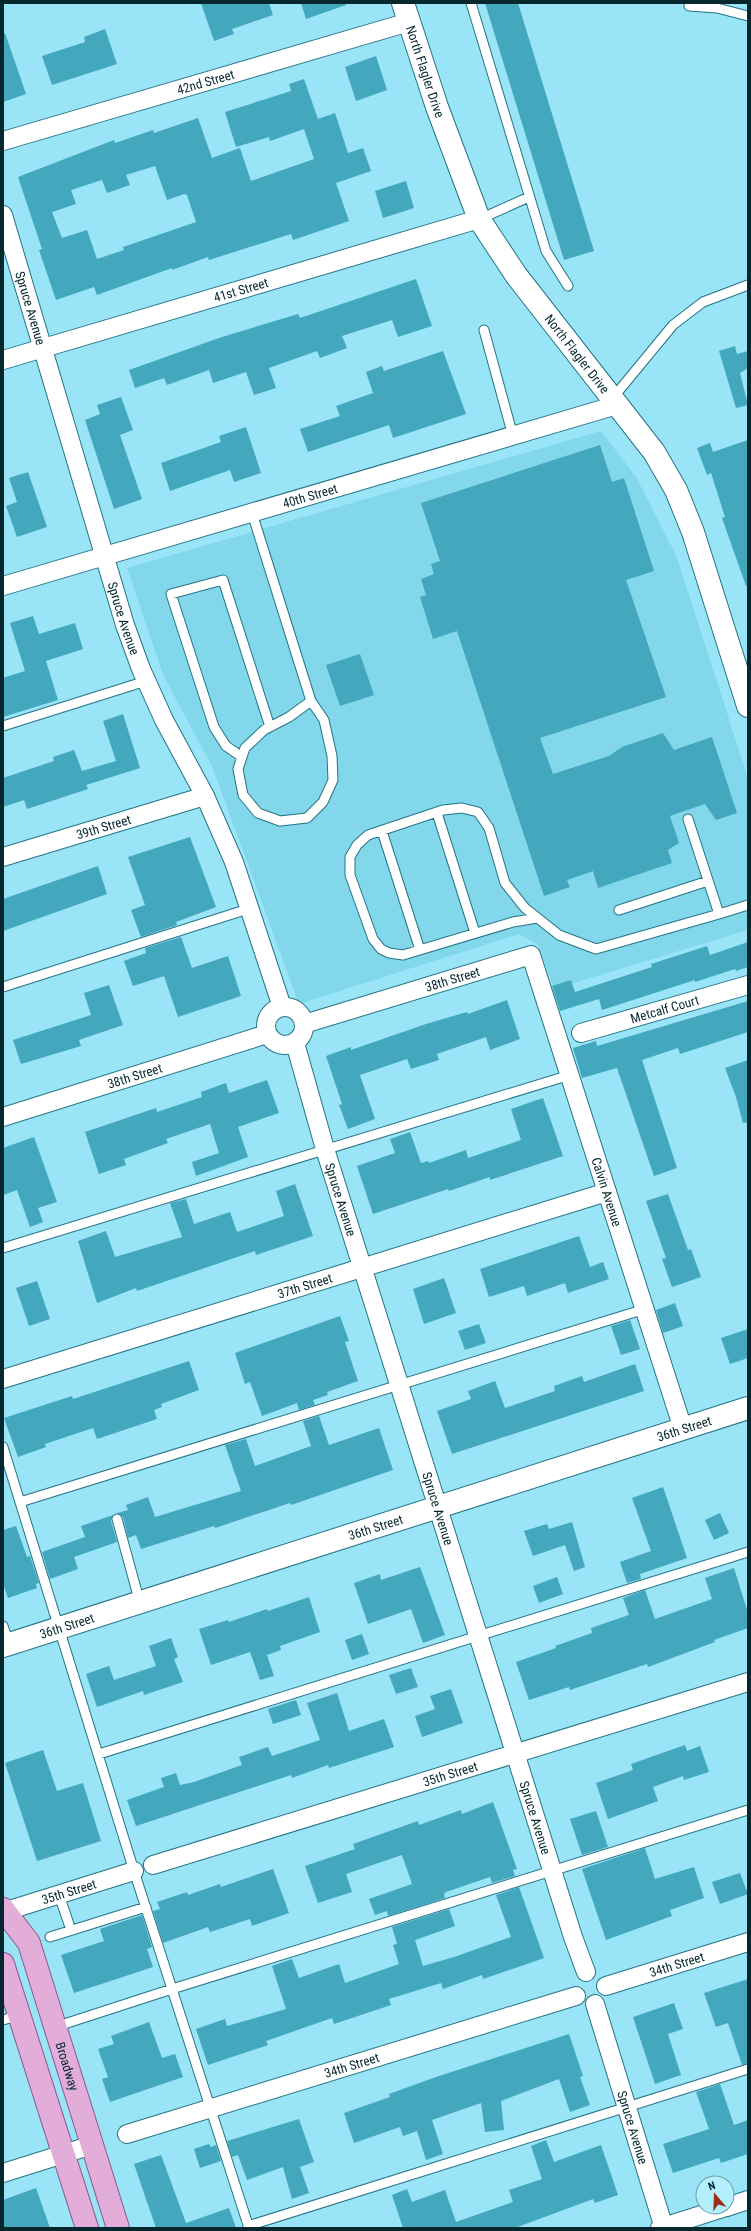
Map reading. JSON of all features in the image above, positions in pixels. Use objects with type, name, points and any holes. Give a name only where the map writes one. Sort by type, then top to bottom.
[{"type":"main road","name":"Broadway","points":[[3,1913],[29,1943],[118,2228]]},
{"type":"main road","points":[[3,1964],[11,2018],[64,2154],[87,2228]]},
{"type":"street","name":"42nd Street","points":[[3,141],[406,12]]},
{"type":"street","name":"North Flagler Drive","points":[[406,12],[437,106],[479,219],[516,275],[654,452],[676,490],[694,532],[748,706]]},
{"type":"street","name":"Spruce Avenue","points":[[3,215],[122,617],[146,681],[164,720],[205,796],[234,862],[248,909],[282,1007]]},
{"type":"street","name":"41st Street","points":[[3,360],[479,219]]},
{"type":"street","name":"40th Street","points":[[3,586],[514,436],[615,402]]},
{"type":"street","name":"39th Street","points":[[3,857],[205,796]]},
{"type":"street","name":"38th Street","points":[[304,1024],[531,955]]},
{"type":"street","name":"Calvin Avenue","points":[[531,955],[683,1429]]},
{"type":"street","name":"Metcalf Court","points":[[581,1033],[748,985]]},
{"type":"street","points":[[282,1007],[294,1009],[299,1013],[304,1024],[302,1035],[295,1043],[282,1046],[270,1040],[265,1029],[267,1017],[276,1009],[282,1007]]},
{"type":"street","name":"38th Street","points":[[3,1117],[267,1034]]},
{"type":"street","name":"Spruce Avenue","points":[[295,1043],[325,1148],[362,1268],[552,1872],[586,1972]]},
{"type":"street","name":"37th Street","points":[[3,1379],[607,1192]]},
{"type":"street","name":"36th Street","points":[[5,1638],[60,1628],[748,1408]]},
{"type":"street","name":"35th Street","points":[[153,1865],[515,1755],[748,1682]]},
{"type":"street","name":"35th Street","points":[[3,1913],[134,1871]]},
{"type":"street","name":"34th Street","points":[[606,1986],[748,1942]]},
{"type":"street","points":[[586,1972],[599,1975],[606,1986],[604,1997],[595,2004],[584,2003],[576,1996],[574,1991],[575,1982],[586,1972]]},
{"type":"street","name":"34th Street","points":[[127,2134],[576,1996]]},
{"type":"street","name":"Spruce Avenue","points":[[595,2004],[662,2228]]},
{"type":"street","points":[[3,2173],[92,2145]]},
{"type":"street","points":[[735,2204],[748,2200]]},
{"type":"street","points":[[662,2228],[702,2215]]},
{"type":"lane","points":[[471,3],[546,252],[568,286]]},
{"type":"lane","points":[[689,6],[717,8],[748,16]]},
{"type":"lane","points":[[479,219],[530,197]]},
{"type":"lane","points":[[615,402],[673,325],[703,302],[748,285]]},
{"type":"lane","points":[[484,330],[514,436]]},
{"type":"lane","points":[[252,512],[311,701],[324,720],[332,756],[333,780],[323,802],[307,818],[280,821],[258,813],[243,795],[238,769],[245,748],[264,730],[289,718],[311,701]]},
{"type":"lane","points":[[242,757],[226,746],[214,727],[171,594],[223,580],[270,727]]},
{"type":"lane","points":[[3,726],[146,681]]},
{"type":"lane","points":[[537,918],[513,922],[420,950],[403,954],[389,953],[381,949],[372,939],[350,875],[350,857],[357,845],[368,835],[437,812],[462,808],[478,812],[489,828],[505,883],[525,908],[559,935],[596,948],[748,906]]},
{"type":"lane","points":[[437,812],[475,933]]},
{"type":"lane","points":[[688,819],[719,914]]},
{"type":"lane","points":[[382,831],[420,950]]},
{"type":"lane","points":[[619,910],[708,881]]},
{"type":"lane","points":[[3,987],[248,909]]},
{"type":"lane","points":[[3,1248],[325,1148],[570,1075]]},
{"type":"lane","points":[[20,1502],[645,1309]]},
{"type":"lane","points":[[3,1447],[134,1871],[249,2227],[748,2069]]},
{"type":"lane","points":[[117,1518],[140,1603]]},
{"type":"lane","points":[[99,1754],[748,1552]]},
{"type":"lane","points":[[55,2027],[172,1989],[748,1810]]},
{"type":"lane","points":[[59,1894],[71,1930]]},
{"type":"lane","points":[[50,1937],[146,1907]]},
{"type":"shaded area","points":[[601,431],[636,477],[676,555],[748,778],[748,930],[554,989],[538,945],[519,934],[299,1004],[212,766],[164,677],[127,568]]},
{"type":"building","points":[[201,3],[269,3],[273,15],[232,29],[234,34],[214,41]]},
{"type":"building","points":[[301,3],[346,3],[346,5],[306,19]]},
{"type":"building","points":[[485,3],[518,3],[594,251],[564,260]]},
{"type":"building","points":[[105,29],[117,64],[52,85],[42,56],[85,42],[84,37]]},
{"type":"building","points":[[5,33],[26,94],[3,102],[3,34]]},
{"type":"building","points":[[376,56],[387,90],[356,101],[345,67]]},
{"type":"building","points":[[304,79],[318,119],[335,113],[348,153],[363,148],[371,171],[336,183],[349,221],[293,240],[291,234],[209,260],[208,257],[172,270],[172,268],[97,295],[94,287],[56,300],[39,250],[42,249],[18,177],[114,140],[115,143],[153,130],[154,133],[198,118],[212,158],[240,148],[251,181],[314,159],[304,129],[270,141],[269,137],[236,147],[225,112],[291,91],[289,84]],"holes":[[[155,166],[167,200],[184,194],[187,195],[196,222],[123,247],[124,250],[97,259],[87,230],[62,238],[52,212],[76,204],[71,190],[102,180],[107,193],[130,185],[126,175]]]},
{"type":"building","points":[[406,181],[414,208],[383,218],[375,191]]},
{"type":"building","points":[[416,279],[432,326],[398,337],[392,320],[342,336],[347,348],[320,358],[317,351],[269,368],[276,388],[254,395],[246,372],[213,383],[209,370],[167,385],[164,378],[135,388],[129,370],[219,338],[298,314],[300,318]]},
{"type":"building","points":[[735,346],[737,354],[748,351],[748,368],[740,373],[748,405],[736,408],[719,351]]},
{"type":"building","points":[[443,351],[466,414],[393,438],[389,425],[308,452],[300,429],[340,416],[336,406],[373,393],[366,372],[382,366],[384,371]]},
{"type":"building","points":[[121,397],[133,430],[120,435],[142,499],[114,509],[85,420],[100,414],[97,405]]},
{"type":"building","points":[[246,427],[261,473],[234,482],[230,470],[170,491],[161,463],[221,442],[219,436]]},
{"type":"building","points":[[748,440],[748,585],[746,586],[722,518],[725,517],[711,473],[707,475],[697,448],[710,443],[713,452]]},
{"type":"building","points":[[600,445],[612,482],[624,478],[654,571],[626,580],[666,697],[540,738],[553,774],[609,756],[622,747],[663,733],[674,750],[712,737],[737,813],[716,820],[705,804],[670,816],[679,843],[668,850],[672,863],[598,888],[593,871],[567,880],[570,887],[544,896],[457,631],[433,639],[420,597],[426,595],[421,579],[434,574],[431,564],[440,561],[421,503]]},
{"type":"building","points":[[28,472],[47,527],[17,537],[6,506],[17,502],[9,478]]},
{"type":"building","points":[[33,616],[39,634],[75,623],[83,649],[46,661],[58,700],[3,717],[3,678],[25,671],[10,623]]},
{"type":"building","points":[[360,654],[374,695],[340,706],[326,665]]},
{"type":"building","points":[[123,714],[140,768],[86,785],[88,789],[27,809],[24,800],[3,807],[3,778],[54,761],[53,757],[74,750],[82,771],[116,761],[103,721]]},
{"type":"building","points":[[190,837],[216,907],[176,922],[177,925],[141,937],[131,910],[145,905],[128,857]]},
{"type":"building","points":[[98,866],[107,894],[3,931],[3,899]]},
{"type":"building","points":[[181,937],[192,968],[228,956],[241,996],[178,1017],[164,976],[133,986],[124,961],[146,953],[145,948]]},
{"type":"building","points":[[748,942],[748,967],[736,971],[735,969],[695,982],[695,980],[602,1010],[599,999],[560,1011],[552,986],[571,980],[575,992],[652,967],[651,964],[707,946],[710,955]]},
{"type":"building","points":[[109,985],[123,1025],[79,1040],[81,1046],[21,1064],[13,1040],[91,1015],[84,993]]},
{"type":"building","points":[[507,1000],[520,1039],[490,1050],[486,1037],[437,1054],[439,1060],[411,1069],[407,1059],[360,1075],[375,1119],[348,1129],[339,1105],[342,1104],[326,1056],[351,1047],[351,1050],[426,1024],[467,1012],[468,1014]]},
{"type":"building","points":[[748,1001],[748,1032],[680,1054],[678,1048],[642,1060],[677,1168],[654,1176],[617,1068],[582,1078],[573,1048],[596,1041],[597,1046]]},
{"type":"building","points":[[748,1060],[748,1122],[743,1123],[736,1097],[725,1068]]},
{"type":"building","points":[[267,1080],[279,1113],[238,1127],[248,1157],[196,1176],[192,1162],[219,1153],[210,1124],[166,1139],[168,1143],[124,1159],[126,1165],[99,1174],[85,1132],[156,1108],[157,1112],[202,1097],[201,1092],[226,1083],[229,1093]]},
{"type":"building","points":[[543,1098],[563,1156],[490,1180],[490,1177],[449,1191],[448,1189],[373,1214],[357,1166],[395,1153],[390,1139],[410,1132],[421,1163],[428,1161],[429,1163],[466,1150],[468,1158],[521,1140],[511,1109]]},
{"type":"building","points":[[34,1137],[57,1202],[38,1208],[43,1222],[30,1227],[17,1190],[3,1195],[3,1148]]},
{"type":"building","points":[[295,1184],[313,1236],[256,1255],[255,1251],[137,1291],[136,1288],[97,1303],[78,1241],[106,1231],[115,1257],[182,1237],[170,1203],[186,1199],[194,1224],[230,1212],[237,1232],[284,1216],[276,1191]]},
{"type":"building","points":[[668,1194],[688,1250],[691,1249],[701,1277],[672,1287],[662,1259],[666,1258],[646,1201]]},
{"type":"building","points":[[579,1236],[590,1267],[603,1262],[609,1279],[568,1293],[565,1283],[527,1296],[524,1286],[489,1297],[480,1269]]},
{"type":"building","points":[[444,1278],[456,1313],[424,1324],[413,1289]]},
{"type":"building","points":[[37,1281],[50,1319],[29,1326],[16,1288]]},
{"type":"building","points":[[675,1303],[683,1326],[663,1333],[656,1310]]},
{"type":"building","points":[[340,1316],[349,1341],[345,1342],[358,1381],[327,1392],[328,1395],[313,1400],[315,1405],[299,1410],[297,1403],[262,1416],[250,1382],[245,1384],[235,1353]]},
{"type":"building","points":[[630,1320],[640,1349],[621,1355],[611,1326]]},
{"type":"building","points":[[479,1324],[486,1343],[465,1350],[458,1331]]},
{"type":"building","points":[[748,1329],[748,1358],[730,1364],[721,1338]]},
{"type":"building","points":[[189,1361],[199,1390],[161,1404],[162,1407],[154,1410],[157,1419],[97,1439],[93,1428],[45,1444],[46,1447],[18,1457],[4,1418],[72,1396],[73,1399]]},
{"type":"building","points":[[635,1364],[644,1391],[452,1454],[437,1411],[471,1399],[468,1391],[495,1381],[505,1408],[555,1391],[554,1386],[582,1376],[584,1382]]},
{"type":"building","points":[[319,1416],[329,1445],[379,1428],[393,1470],[291,1505],[290,1503],[215,1528],[214,1526],[141,1549],[136,1535],[128,1538],[123,1517],[117,1513],[128,1510],[126,1505],[148,1497],[155,1517],[241,1491],[225,1445],[246,1439],[255,1466],[311,1446],[303,1421]]},
{"type":"building","points":[[663,1487],[687,1558],[640,1574],[641,1579],[627,1583],[620,1562],[651,1551],[632,1498]]},
{"type":"building","points":[[720,1513],[729,1533],[714,1540],[705,1520]]},
{"type":"building","points":[[113,1515],[111,1521],[117,1542],[74,1557],[78,1569],[50,1579],[42,1552],[85,1537],[81,1526]]},
{"type":"building","points":[[572,1522],[585,1567],[574,1571],[565,1545],[533,1556],[524,1531],[547,1524],[549,1529]]},
{"type":"building","points":[[16,1526],[27,1557],[30,1556],[39,1583],[36,1584],[37,1588],[8,1598],[3,1584],[3,1530]]},
{"type":"building","points":[[420,1567],[445,1635],[423,1643],[411,1609],[368,1624],[354,1583],[380,1574],[381,1580]]},
{"type":"building","points":[[734,1568],[748,1613],[748,1628],[648,1667],[647,1664],[570,1690],[569,1687],[529,1700],[516,1662],[592,1633],[591,1628],[629,1615],[623,1598],[645,1590],[655,1619],[712,1599],[705,1578]]},
{"type":"building","points":[[557,1577],[563,1594],[539,1603],[533,1586]]},
{"type":"building","points":[[309,1597],[320,1632],[280,1646],[281,1650],[267,1655],[274,1676],[260,1680],[250,1652],[211,1665],[199,1629],[228,1620],[229,1622],[267,1609],[268,1611]]},
{"type":"building","points":[[362,1634],[369,1654],[352,1660],[345,1640]]},
{"type":"building","points":[[171,1638],[178,1657],[174,1659],[183,1682],[144,1695],[143,1691],[97,1707],[86,1674],[109,1666],[114,1680],[156,1666],[149,1646]]},
{"type":"building","points":[[411,1668],[418,1687],[396,1694],[389,1675]]},
{"type":"building","points":[[451,1689],[463,1723],[422,1737],[415,1716],[435,1709],[430,1696]]},
{"type":"building","points":[[337,1693],[349,1731],[384,1719],[394,1747],[329,1768],[328,1765],[292,1778],[291,1775],[136,1826],[127,1800],[164,1787],[161,1778],[176,1773],[180,1785],[194,1782],[242,1765],[239,1757],[268,1747],[272,1756],[320,1740],[307,1703]]},
{"type":"building","points":[[296,1700],[301,1715],[273,1724],[268,1709]]},
{"type":"building","points":[[685,1745],[687,1751],[700,1746],[709,1772],[684,1780],[683,1776],[653,1787],[658,1801],[608,1819],[596,1783],[633,1770],[631,1764]]},
{"type":"building","points":[[43,1750],[57,1791],[83,1783],[101,1841],[37,1861],[5,1763]]},
{"type":"building","points":[[493,1802],[517,1869],[513,1870],[515,1876],[492,1883],[490,1877],[446,1892],[444,1894],[445,1898],[388,1916],[387,1911],[375,1915],[369,1899],[412,1884],[402,1855],[346,1874],[352,1892],[318,1903],[305,1866],[355,1849],[353,1844],[418,1821],[419,1825],[461,1810],[462,1814]]},
{"type":"building","points":[[596,1811],[608,1847],[582,1855],[570,1819]]},
{"type":"building","points":[[645,1848],[655,1879],[694,1867],[704,1898],[670,1910],[672,1916],[606,1940],[582,1869]]},
{"type":"building","points":[[273,1869],[289,1913],[252,1926],[250,1919],[210,1932],[208,1927],[163,1943],[153,1911],[160,1909],[157,1902],[187,1892],[188,1895],[220,1884],[221,1887]]},
{"type":"building","points":[[740,1873],[748,1894],[720,1904],[712,1882]]},
{"type":"building","points":[[519,1887],[544,1958],[483,1979],[482,1975],[443,1989],[441,1983],[389,1999],[391,2005],[334,2024],[332,2018],[266,2041],[268,2045],[208,2065],[196,2029],[225,2019],[227,2026],[286,2009],[272,1966],[292,1959],[299,1978],[339,1964],[345,1983],[399,1964],[393,1945],[397,1944],[392,1927],[449,1909],[455,1926],[415,1940],[423,1966],[454,1957],[511,1937],[496,1895]]},
{"type":"building","points":[[142,1915],[152,1947],[147,1949],[153,1967],[74,1993],[61,1955],[104,1941],[100,1929]]},
{"type":"building","points":[[748,1979],[748,2063],[742,2065],[728,2023],[716,2027],[704,1993]]},
{"type":"building","points":[[674,2003],[683,2029],[668,2034],[681,2075],[655,2084],[633,2017]]},
{"type":"building","points":[[149,2022],[162,2058],[175,2054],[183,2077],[110,2102],[102,2079],[108,2077],[98,2049],[114,2044],[111,2036]]},
{"type":"building","points":[[569,2034],[583,2076],[580,2077],[590,2105],[570,2112],[559,2079],[501,2101],[504,2130],[485,2132],[481,2103],[432,2120],[443,2154],[426,2160],[417,2131],[403,2136],[400,2127],[354,2143],[344,2113],[390,2097],[389,2094],[436,2077]]},
{"type":"building","points":[[720,2084],[734,2125],[748,2120],[748,2154],[721,2163],[719,2158],[673,2173],[663,2144],[709,2129],[696,2092]]},
{"type":"building","points":[[299,2119],[314,2162],[300,2167],[309,2193],[292,2199],[283,2167],[247,2180],[238,2155],[232,2157],[227,2141]]},
{"type":"building","points":[[546,2140],[554,2162],[601,2145],[618,2195],[595,2203],[593,2199],[515,2228],[403,2228],[392,2195],[407,2189],[412,2202],[445,2190],[456,2222],[513,2202],[509,2190],[542,2179],[531,2146]]},
{"type":"building","points":[[209,2144],[211,2147],[216,2145],[221,2161],[200,2168],[194,2149]]},
{"type":"building","points":[[161,2155],[186,2223],[229,2208],[236,2228],[156,2228],[134,2164]]},
{"type":"building","points":[[36,2188],[50,2228],[3,2228],[3,2200]]}]
